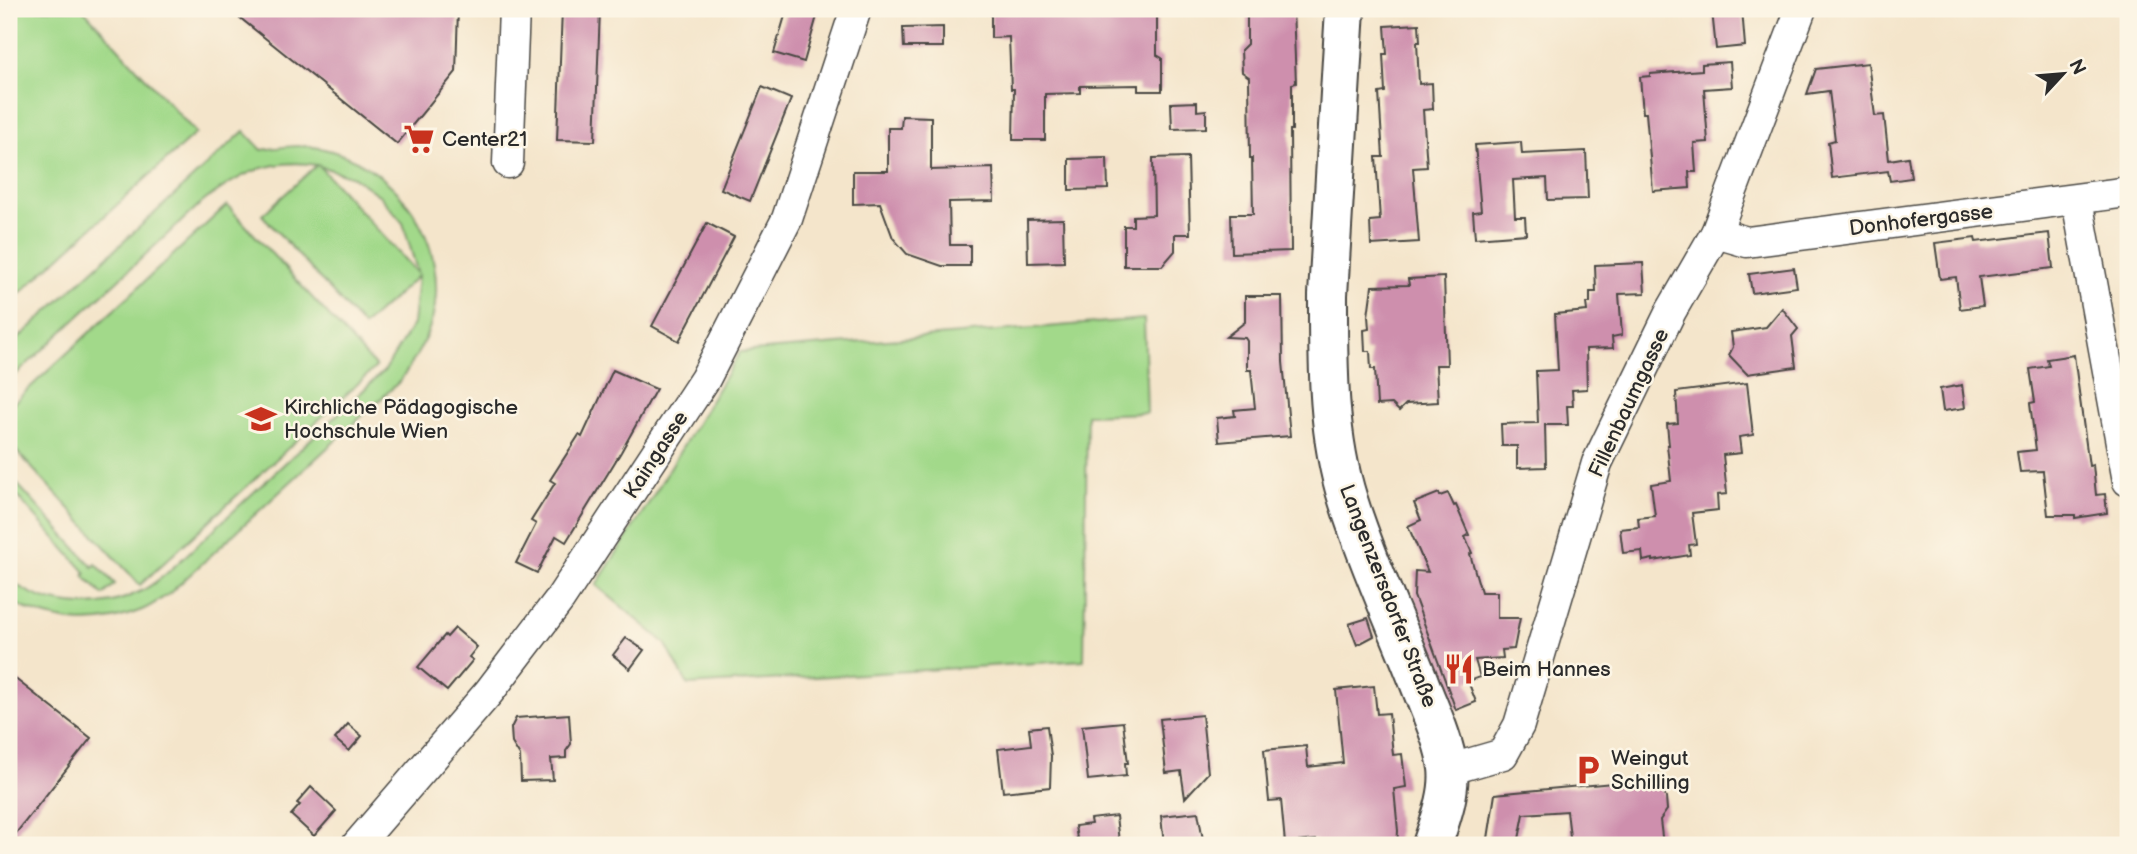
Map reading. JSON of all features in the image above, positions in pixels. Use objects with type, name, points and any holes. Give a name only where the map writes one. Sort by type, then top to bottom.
[{"type":"main road","name":"Langenzersdorfer Straße","points":[[1345,9],[1328,295],[1328,350],[1333,425],[1347,498],[1439,733],[1448,770],[1444,807],[1432,845]]},
{"type":"street","points":[[508,163],[514,9]]},
{"type":"street","name":"Kaingasse","points":[[357,845],[489,692],[560,599],[705,379],[787,219],[856,9]]},
{"type":"street","name":"Fillenbaumgasse","points":[[1448,770],[1503,754],[1512,740],[1597,463],[1671,312],[1716,233],[1801,9]]},
{"type":"street","name":"Donhofergasse","points":[[1716,233],[1747,242],[2128,192]]},
{"type":"street","points":[[2077,200],[2128,481]]},
{"type":"green space","points":[[9,9],[83,9],[196,133],[9,303]]},
{"type":"green space","points":[[244,131],[262,150],[291,146],[320,148],[344,155],[367,167],[387,182],[404,200],[429,244],[435,268],[435,306],[429,329],[400,381],[170,593],[142,610],[107,620],[90,622],[58,619],[26,609],[9,601],[9,579],[38,596],[90,605],[123,599],[153,584],[385,370],[413,324],[418,276],[363,326],[262,215],[317,165],[299,163],[268,166],[240,177],[199,205],[9,381],[9,347]],"holes":[[[319,166],[353,177],[380,196],[403,223],[418,274]]]},
{"type":"green space","points":[[227,205],[376,367],[140,585],[9,443],[9,407]]},
{"type":"green space","points":[[1144,319],[1147,413],[1087,415],[1084,660],[688,685],[665,643],[596,585],[740,352]]},
{"type":"green space","points":[[9,475],[93,567],[96,564],[115,584],[103,595],[9,487]]},
{"type":"building","name":"Center21","points":[[229,9],[458,9],[456,72],[397,144]]},
{"type":"building","points":[[562,9],[600,9],[595,141],[557,140]]},
{"type":"building","points":[[787,9],[819,9],[804,62],[774,53]]},
{"type":"building","points":[[991,9],[1157,9],[1157,55],[1162,58],[1162,91],[1138,91],[1138,85],[1080,86],[1080,93],[1045,94],[1045,140],[1013,140],[1014,89],[1011,89],[1009,37],[991,38]]},
{"type":"building","points":[[1247,9],[1293,9],[1296,83],[1292,84],[1290,130],[1291,251],[1232,253],[1231,214],[1253,214],[1249,77],[1242,72],[1241,50],[1247,44]]},
{"type":"building","points":[[1742,9],[1745,46],[1716,49],[1712,11]]},
{"type":"building","points":[[1419,24],[1419,84],[1432,83],[1433,109],[1423,110],[1427,167],[1413,168],[1419,242],[1371,245],[1370,221],[1380,220],[1376,157],[1383,157],[1379,93],[1385,92],[1385,26]]},
{"type":"building","points":[[943,27],[943,47],[904,47],[903,28]]},
{"type":"building","points":[[1730,62],[1732,87],[1704,89],[1708,142],[1694,143],[1696,172],[1689,172],[1690,188],[1653,191],[1640,77],[1702,70],[1702,64]]},
{"type":"building","points":[[1868,63],[1875,116],[1884,115],[1889,160],[1908,157],[1911,178],[1890,181],[1888,171],[1832,178],[1828,142],[1835,140],[1829,91],[1807,94],[1816,69]]},
{"type":"building","points":[[762,87],[791,99],[750,201],[721,189]]},
{"type":"building","points":[[1197,102],[1197,111],[1206,110],[1206,128],[1172,129],[1171,103]]},
{"type":"building","points":[[902,116],[931,117],[931,170],[993,168],[994,201],[949,202],[950,245],[970,245],[970,266],[942,266],[907,254],[893,238],[880,203],[853,204],[853,171],[888,171],[888,128],[901,128]]},
{"type":"building","points":[[1521,142],[1522,154],[1586,151],[1588,199],[1548,200],[1547,178],[1513,180],[1515,217],[1525,217],[1526,234],[1475,238],[1473,212],[1481,211],[1475,145]]},
{"type":"building","points":[[1188,157],[1190,234],[1175,234],[1175,251],[1162,266],[1124,266],[1124,226],[1133,226],[1133,216],[1154,215],[1153,158]]},
{"type":"building","points":[[1107,158],[1108,189],[1069,190],[1069,159]]},
{"type":"building","points":[[1063,219],[1064,262],[1028,263],[1027,220]]},
{"type":"building","points":[[707,223],[734,237],[679,341],[652,326]]},
{"type":"building","points":[[2049,233],[2053,268],[1979,277],[1983,306],[1960,309],[1956,277],[1940,279],[1935,243],[1975,238],[1976,242]]},
{"type":"building","points":[[1643,263],[1645,293],[1619,294],[1622,335],[1612,337],[1613,348],[1586,349],[1587,389],[1572,390],[1573,406],[1567,406],[1568,425],[1545,425],[1546,467],[1517,468],[1517,446],[1502,446],[1501,424],[1538,423],[1536,371],[1558,370],[1555,314],[1587,311],[1586,303],[1590,303],[1590,292],[1596,292],[1595,265]]},
{"type":"building","points":[[1794,268],[1797,287],[1752,293],[1749,274]]},
{"type":"building","points":[[1444,277],[1447,365],[1436,365],[1438,402],[1406,404],[1399,411],[1392,404],[1377,405],[1375,369],[1371,369],[1370,351],[1365,351],[1364,330],[1369,329],[1372,286],[1409,285],[1408,279]]},
{"type":"building","points":[[1245,296],[1282,296],[1283,362],[1290,436],[1219,442],[1217,418],[1235,416],[1234,410],[1255,408],[1251,370],[1247,370],[1247,341],[1245,338],[1226,337],[1245,322]]},
{"type":"building","points":[[1782,308],[1798,329],[1792,336],[1796,367],[1747,374],[1729,355],[1733,347],[1731,332],[1766,327]]},
{"type":"building","points":[[2074,355],[2089,466],[2093,465],[2096,495],[2105,494],[2107,513],[2075,518],[2075,515],[2048,515],[2043,471],[2020,472],[2017,452],[2036,450],[2030,403],[2035,402],[2030,369],[2049,366],[2047,359]]},
{"type":"building","points":[[613,370],[656,389],[566,542],[556,536],[537,573],[516,563],[536,524],[531,521],[555,483],[550,480],[579,435],[582,437]]},
{"type":"building","points":[[1747,383],[1753,435],[1739,437],[1741,453],[1723,455],[1727,494],[1717,495],[1718,510],[1692,513],[1696,544],[1689,545],[1690,555],[1643,561],[1642,551],[1623,553],[1620,529],[1639,527],[1638,518],[1655,516],[1651,484],[1671,481],[1667,424],[1678,423],[1676,392]]},
{"type":"building","points":[[1962,385],[1965,408],[1943,411],[1940,389]]},
{"type":"building","points":[[1439,493],[1440,496],[1448,493],[1469,535],[1465,537],[1472,553],[1470,554],[1481,592],[1497,592],[1497,618],[1520,618],[1514,649],[1502,650],[1503,658],[1475,660],[1480,677],[1468,681],[1476,702],[1456,710],[1414,596],[1415,571],[1428,572],[1408,526],[1421,520],[1414,503]]},
{"type":"building","points":[[1368,618],[1374,636],[1357,645],[1349,624]]},
{"type":"building","points":[[455,628],[477,647],[469,657],[473,660],[447,691],[418,667],[445,635],[447,637]]},
{"type":"building","points":[[626,638],[644,650],[630,669],[613,655]]},
{"type":"building","points":[[9,674],[91,738],[9,842]]},
{"type":"building","points":[[1374,686],[1377,714],[1389,713],[1393,755],[1402,754],[1406,787],[1394,789],[1397,845],[1317,845],[1316,840],[1285,843],[1281,800],[1269,801],[1264,750],[1306,746],[1308,767],[1343,763],[1336,690]]},
{"type":"building","points":[[569,714],[571,744],[566,751],[566,758],[551,759],[553,780],[521,781],[520,756],[512,743],[511,728],[516,718]]},
{"type":"building","points":[[1202,715],[1208,773],[1185,798],[1181,771],[1166,773],[1160,719]]},
{"type":"building","points":[[1123,722],[1128,763],[1125,763],[1126,776],[1088,780],[1082,726]]},
{"type":"building","points":[[348,724],[362,736],[349,751],[335,739]]},
{"type":"building","points":[[1047,726],[1051,756],[1050,787],[1003,792],[998,749],[1031,745],[1029,728]]},
{"type":"building","points":[[1656,779],[1666,797],[1667,810],[1660,820],[1663,845],[1571,845],[1567,811],[1524,814],[1519,839],[1514,839],[1515,845],[1487,845],[1495,794]]},
{"type":"building","points":[[311,787],[336,811],[314,836],[291,815]]},
{"type":"building","points":[[1198,812],[1204,845],[1164,845],[1161,816]]},
{"type":"building","points":[[1116,816],[1119,842],[1116,842],[1116,845],[1078,845],[1075,826],[1091,824],[1090,819]]},
{"type":"place","name":"Center21","points":[[419,139]]},
{"type":"place","name":"Kirchliche Pädagogische Hochschule Wien","points":[[261,419]]},
{"type":"place","name":"Beim Hannes","points":[[1459,669]]},
{"type":"place","name":"Weingut Schilling","points":[[1588,770]]}]
